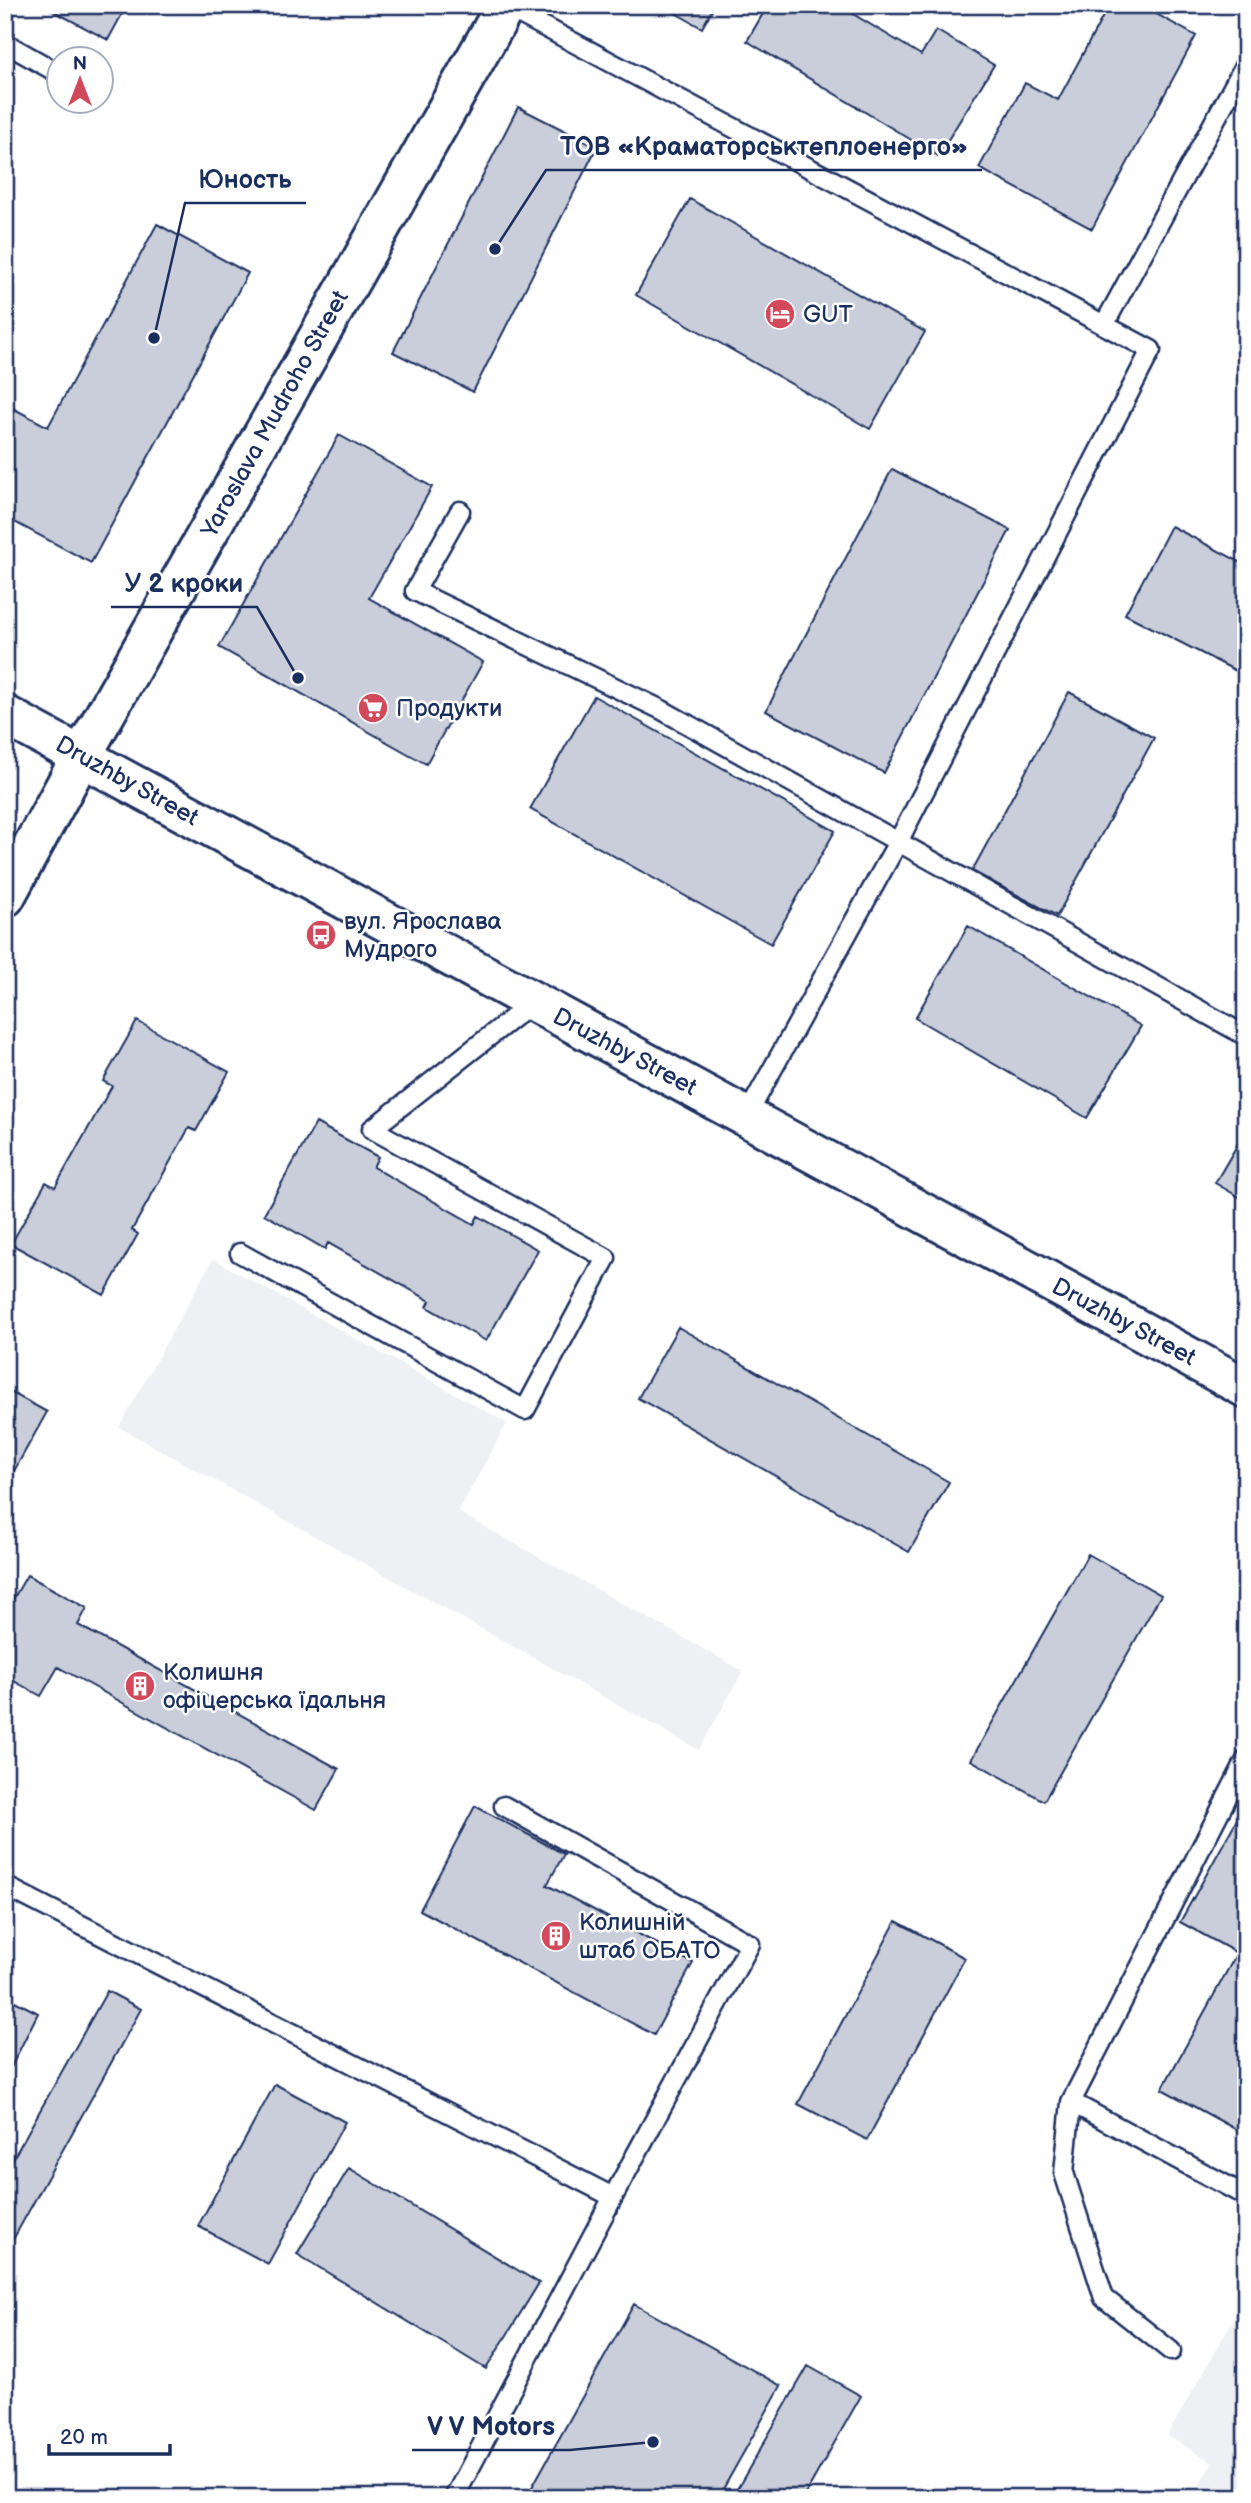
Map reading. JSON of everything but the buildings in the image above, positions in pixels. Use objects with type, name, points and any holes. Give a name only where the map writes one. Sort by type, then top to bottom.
[{"type":"street","name":"Yaroslava Mudroho Street","points":[[5,897],[81,757],[505,6]]},
{"type":"street","name":"Druzhby Street","points":[[5,715],[1246,1388]]},
{"type":"lane","points":[[505,6],[1151,350],[898,842],[746,1117]]},
{"type":"lane","points":[[5,43],[46,66]]},
{"type":"lane","points":[[1104,325],[1246,63]]},
{"type":"lane","points":[[460,511],[415,591],[662,710],[1246,1036]]},
{"type":"lane","points":[[240,1253],[525,1410],[606,1258],[372,1129],[533,1002]]},
{"type":"lane","points":[[1171,2351],[1104,2298],[1064,2173],[1071,2102],[1246,1760]]},
{"type":"lane","points":[[454,2498],[612,2197],[750,1944],[504,1807]]},
{"type":"lane","points":[[5,1886],[612,2197]]},
{"type":"lane","points":[[1071,2102],[1246,2196]]},
{"type":"shaded area","points":[[213,1259],[507,1423],[458,1512],[743,1671],[699,1750],[119,1427]]},
{"type":"shaded area","points":[[1246,2298],[1246,2498],[1192,2498],[1212,2462],[1167,2436]]},
{"type":"place","name":"ТОВ «Краматорськтеплоенерго»","points":[[495,249]]},
{"type":"place","name":"GUT","points":[[780,314]]},
{"type":"place","name":"Юность","points":[[154,338]]},
{"type":"place","name":"У 2 кроки","points":[[298,678]]},
{"type":"place","name":"Продукти","points":[[373,708]]},
{"type":"place","name":"вул. Ярослава Мудрого","points":[[321,935]]},
{"type":"place","name":"Колишня офіцерська їдальня","points":[[140,1686]]},
{"type":"place","name":"Колишній штаб ОБАТО","points":[[556,1936]]},
{"type":"place","name":"V V Motors","points":[[653,2442]]}]
